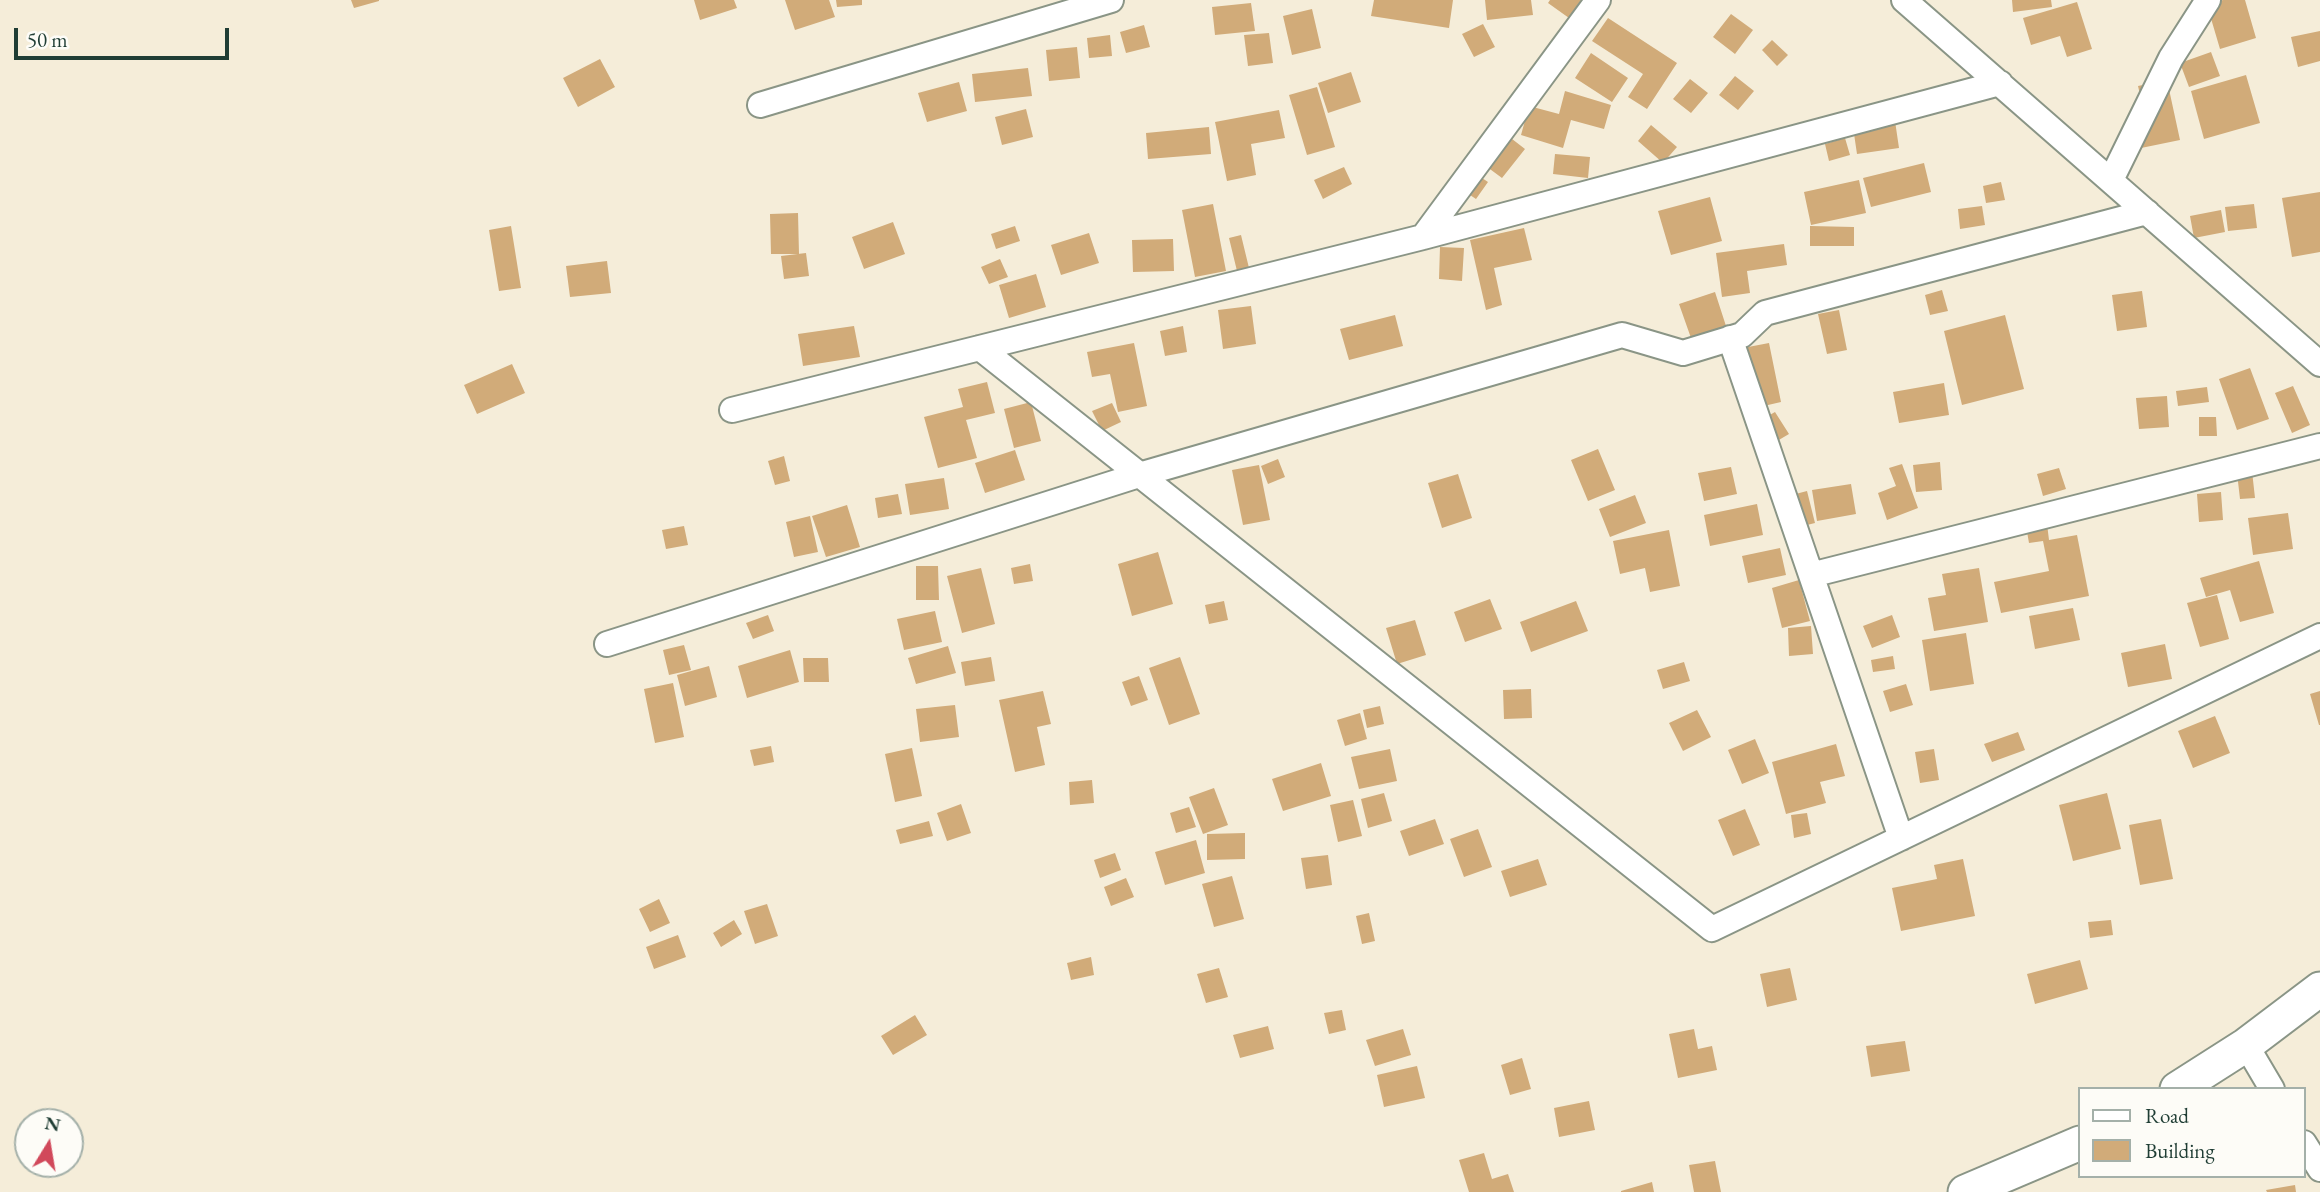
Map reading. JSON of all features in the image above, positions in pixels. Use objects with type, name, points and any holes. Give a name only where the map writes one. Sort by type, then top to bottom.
[{"type":"street","points":[[761,105],[1111,0]]},
{"type":"street","points":[[1423,237],[1598,0]]},
{"type":"street","points":[[1904,0],[2320,364]]},
{"type":"street","points":[[2111,180],[2171,58],[2208,0]]},
{"type":"street","points":[[732,410],[1423,237],[2000,83]]},
{"type":"street","points":[[607,644],[1139,475],[1622,335],[1684,353],[1742,335],[1765,313],[2147,212]]},
{"type":"street","points":[[1730,338],[1901,838]]},
{"type":"street","points":[[980,348],[1712,929],[2320,636]]},
{"type":"street","points":[[1811,575],[2320,446]]},
{"type":"street","points":[[2180,1087],[2246,1045],[2320,989]]},
{"type":"street","points":[[2246,1045],[2271,1087]]},
{"type":"street","points":[[1965,1192],[2078,1144]]},
{"type":"street","points":[[2306,1146],[2320,1169]]},
{"type":"building","points":[[351,0],[379,0],[379,1],[354,8]]},
{"type":"building","points":[[694,0],[734,0],[737,8],[700,20]]},
{"type":"building","points":[[785,0],[829,0],[835,17],[795,30]]},
{"type":"building","points":[[836,0],[862,0],[862,5],[837,7]]},
{"type":"building","points":[[1374,0],[1453,0],[1449,28],[1371,16]]},
{"type":"building","points":[[1485,0],[1531,0],[1533,15],[1487,20]]},
{"type":"building","points":[[1550,0],[1581,0],[1569,18],[1548,3]]},
{"type":"building","points":[[2012,0],[2051,0],[2052,7],[2013,12]]},
{"type":"building","points":[[2223,0],[2245,0],[2256,38],[2220,49],[2207,5]]},
{"type":"building","points":[[2077,2],[2092,49],[2067,57],[2060,36],[2031,45],[2023,18]]},
{"type":"building","points":[[1251,3],[1255,31],[1215,35],[1212,7]]},
{"type":"building","points":[[1312,9],[1321,48],[1292,55],[1283,16]]},
{"type":"building","points":[[1731,14],[1753,30],[1735,54],[1713,37]]},
{"type":"building","points":[[1608,18],[1677,63],[1647,109],[1628,97],[1643,74],[1592,41]]},
{"type":"building","points":[[1483,24],[1495,47],[1474,57],[1462,34]]},
{"type":"building","points":[[1144,25],[1150,47],[1126,53],[1120,32]]},
{"type":"building","points":[[2320,31],[2320,61],[2298,67],[2291,37]]},
{"type":"building","points":[[1269,33],[1273,63],[1248,66],[1244,35]]},
{"type":"building","points":[[1110,35],[1112,56],[1089,58],[1087,38]]},
{"type":"building","points":[[1772,40],[1788,55],[1777,66],[1762,50]]},
{"type":"building","points":[[1077,47],[1080,78],[1049,81],[1046,50]]},
{"type":"building","points":[[2211,52],[2220,76],[2189,87],[2180,63]]},
{"type":"building","points":[[1591,53],[1628,78],[1612,102],[1575,78]]},
{"type":"building","points":[[600,59],[615,87],[578,107],[563,78]]},
{"type":"building","points":[[1028,68],[1032,96],[975,102],[972,74]]},
{"type":"building","points":[[1351,72],[1361,102],[1328,113],[1318,83]]},
{"type":"building","points":[[2246,75],[2260,123],[2204,139],[2191,91]]},
{"type":"building","points":[[1735,76],[1754,91],[1738,110],[1719,95]]},
{"type":"building","points":[[1690,79],[1708,93],[1691,113],[1673,99]]},
{"type":"building","points":[[2167,80],[2180,140],[2141,148],[2135,122],[2146,120],[2138,86]]},
{"type":"building","points":[[959,82],[967,111],[927,122],[918,93]]},
{"type":"building","points":[[1317,87],[1335,147],[1307,155],[1289,95]]},
{"type":"building","points":[[1565,91],[1611,105],[1604,129],[1571,120],[1563,148],[1521,135],[1529,106],[1559,114]]},
{"type":"building","points":[[1026,109],[1033,137],[1002,145],[995,117]]},
{"type":"building","points":[[1279,110],[1285,138],[1251,144],[1256,175],[1227,181],[1215,122]]},
{"type":"building","points":[[1895,121],[1899,148],[1857,154],[1853,127]]},
{"type":"building","points":[[1651,125],[1677,147],[1663,163],[1638,141]]},
{"type":"building","points":[[1209,127],[1211,154],[1148,159],[1146,133]]},
{"type":"building","points":[[1503,132],[1525,149],[1502,178],[1479,161]]},
{"type":"building","points":[[1845,138],[1850,155],[1829,161],[1825,144]]},
{"type":"building","points":[[1555,154],[1590,157],[1588,178],[1553,174]]},
{"type":"building","points":[[1924,163],[1931,192],[1871,207],[1863,178]]},
{"type":"building","points":[[1344,167],[1352,184],[1323,199],[1314,180]]},
{"type":"building","points":[[1470,170],[1488,182],[1476,199],[1458,187]]},
{"type":"building","points":[[1859,180],[1866,213],[1811,225],[1804,192]]},
{"type":"building","points":[[2001,182],[2005,200],[1986,203],[1983,186]]},
{"type":"building","points":[[2320,192],[2320,252],[2292,257],[2282,198]]},
{"type":"building","points":[[1710,197],[1722,241],[1671,255],[1658,211]]},
{"type":"building","points":[[1213,204],[1226,271],[1195,277],[1182,210]]},
{"type":"building","points":[[2254,204],[2257,228],[2228,231],[2225,207]]},
{"type":"building","points":[[1982,206],[1985,225],[1960,229],[1958,209]]},
{"type":"building","points":[[2221,210],[2225,232],[2194,238],[2190,216]]},
{"type":"building","points":[[798,213],[799,254],[771,254],[770,214]]},
{"type":"building","points":[[893,222],[905,254],[864,269],[852,237]]},
{"type":"building","points":[[511,226],[521,288],[499,291],[489,230]]},
{"type":"building","points":[[1015,226],[1020,241],[996,249],[991,234]]},
{"type":"building","points":[[1810,226],[1854,227],[1854,246],[1810,246]]},
{"type":"building","points":[[1524,228],[1532,260],[1494,268],[1502,305],[1486,310],[1470,240]]},
{"type":"building","points":[[1089,233],[1099,263],[1061,275],[1051,245]]},
{"type":"building","points":[[1241,235],[1249,268],[1237,271],[1229,238]]},
{"type":"building","points":[[1173,239],[1174,271],[1133,272],[1132,240]]},
{"type":"building","points":[[1784,244],[1787,265],[1747,271],[1750,293],[1722,297],[1716,253]]},
{"type":"building","points":[[1440,247],[1464,248],[1462,281],[1439,279]]},
{"type":"building","points":[[806,253],[809,276],[784,279],[781,256]]},
{"type":"building","points":[[1000,259],[1008,277],[989,284],[981,267]]},
{"type":"building","points":[[607,261],[611,293],[570,297],[566,266]]},
{"type":"building","points":[[1036,274],[1046,307],[1009,318],[999,285]]},
{"type":"building","points":[[1942,290],[1948,311],[1930,315],[1925,295]]},
{"type":"building","points":[[2142,291],[2147,327],[2117,331],[2112,295]]},
{"type":"building","points":[[1715,292],[1726,326],[1691,338],[1679,304]]},
{"type":"building","points":[[1251,306],[1256,344],[1223,349],[1218,310]]},
{"type":"building","points":[[1839,310],[1847,350],[1827,354],[1818,314]]},
{"type":"building","points":[[1395,315],[1403,346],[1349,360],[1340,329]]},
{"type":"building","points":[[2005,315],[2024,389],[1962,405],[1944,331]]},
{"type":"building","points":[[854,326],[860,357],[803,366],[798,334]]},
{"type":"building","points":[[1183,326],[1187,352],[1165,356],[1160,331]]},
{"type":"building","points":[[1134,343],[1147,406],[1118,412],[1110,374],[1092,377],[1087,352]]},
{"type":"building","points":[[1769,343],[1781,402],[1755,408],[1743,348]]},
{"type":"building","points":[[512,364],[525,393],[477,414],[464,385]]},
{"type":"building","points":[[2250,368],[2269,419],[2237,430],[2219,379]]},
{"type":"building","points":[[987,382],[995,413],[966,420],[977,458],[938,468],[924,417],[963,407],[958,389]]},
{"type":"building","points":[[1944,383],[1949,415],[1899,423],[1893,392]]},
{"type":"building","points":[[2293,386],[2310,425],[2292,433],[2275,393]]},
{"type":"building","points":[[2207,387],[2209,402],[2178,406],[2176,391]]},
{"type":"building","points":[[2167,396],[2169,427],[2139,429],[2136,398]]},
{"type":"building","points":[[1031,402],[1041,441],[1014,448],[1004,409]]},
{"type":"building","points":[[1112,403],[1121,422],[1102,431],[1092,411]]},
{"type":"building","points":[[1775,412],[1789,434],[1772,444],[1759,421]]},
{"type":"building","points":[[2199,417],[2216,417],[2217,436],[2199,436]]},
{"type":"building","points":[[1598,449],[1615,490],[1588,501],[1571,460]]},
{"type":"building","points":[[1015,450],[1025,480],[985,493],[975,463]]},
{"type":"building","points":[[784,456],[790,481],[775,485],[768,461]]},
{"type":"building","points":[[1278,459],[1285,477],[1268,484],[1261,466]]},
{"type":"building","points":[[1940,462],[1942,490],[1916,492],[1913,465]]},
{"type":"building","points":[[1902,464],[1918,508],[1887,520],[1878,493],[1896,486],[1889,468]]},
{"type":"building","points":[[1259,465],[1270,520],[1243,525],[1232,470]]},
{"type":"building","points":[[1731,467],[1737,494],[1704,501],[1698,473]]},
{"type":"building","points":[[2059,468],[2066,489],[2043,496],[2037,474]]},
{"type":"building","points":[[2252,471],[2255,498],[2240,499],[2237,473]]},
{"type":"building","points":[[1458,474],[1472,518],[1442,528],[1428,483]]},
{"type":"building","points":[[944,478],[949,509],[910,515],[905,484]]},
{"type":"building","points":[[1851,484],[1856,514],[1817,521],[1812,490]]},
{"type":"building","points":[[1807,491],[1815,523],[1795,528],[1788,496]]},
{"type":"building","points":[[2221,492],[2223,520],[2199,522],[2197,494]]},
{"type":"building","points":[[898,494],[902,514],[878,518],[875,498]]},
{"type":"building","points":[[1635,495],[1646,523],[1610,537],[1599,509]]},
{"type":"building","points":[[1757,504],[1763,535],[1710,546],[1704,515]]},
{"type":"building","points":[[847,505],[860,547],[826,557],[812,516]]},
{"type":"building","points":[[2288,513],[2293,549],[2253,555],[2248,518]]},
{"type":"building","points":[[810,516],[818,552],[794,557],[786,522]]},
{"type":"building","points":[[2047,524],[2049,540],[2077,535],[2089,596],[2001,613],[1994,582],[2049,571],[2043,541],[2029,543],[2026,526]]},
{"type":"building","points":[[684,526],[688,545],[666,549],[662,530]]},
{"type":"building","points":[[1669,530],[1680,586],[1650,592],[1645,568],[1620,574],[1613,541]]},
{"type":"building","points":[[1780,548],[1786,575],[1748,583],[1742,556]]},
{"type":"building","points":[[1158,552],[1173,604],[1132,616],[1118,564]]},
{"type":"building","points":[[2259,561],[2274,613],[2240,622],[2230,590],[2206,597],[2200,578]]},
{"type":"building","points":[[1030,564],[1033,581],[1014,584],[1011,568]]},
{"type":"building","points":[[916,566],[938,566],[939,600],[916,600]]},
{"type":"building","points":[[981,568],[995,624],[962,633],[947,576]]},
{"type":"building","points":[[1979,568],[1988,622],[1934,631],[1928,598],[1946,595],[1942,574]]},
{"type":"building","points":[[1799,580],[1810,621],[1782,628],[1772,588]]},
{"type":"building","points":[[2217,595],[2229,639],[2200,647],[2187,603]]},
{"type":"building","points":[[1490,599],[1502,629],[1465,642],[1454,612]]},
{"type":"building","points":[[1224,601],[1228,620],[1209,624],[1205,605]]},
{"type":"building","points":[[1576,601],[1588,631],[1531,652],[1520,622]]},
{"type":"building","points":[[2073,608],[2080,640],[2035,649],[2029,616]]},
{"type":"building","points":[[935,611],[942,642],[904,650],[897,619]]},
{"type":"building","points":[[768,615],[774,631],[753,639],[746,623]]},
{"type":"building","points":[[1892,615],[1900,637],[1872,648],[1863,626]]},
{"type":"building","points":[[1415,620],[1426,655],[1397,664],[1386,628]]},
{"type":"building","points":[[1811,626],[1813,654],[1789,656],[1788,628]]},
{"type":"building","points":[[1966,633],[1974,684],[1930,691],[1922,640]]},
{"type":"building","points":[[2165,644],[2172,679],[2128,687],[2121,653]]},
{"type":"building","points":[[684,645],[691,670],[669,675],[663,650]]},
{"type":"building","points":[[948,646],[956,673],[916,684],[908,658]]},
{"type":"building","points":[[790,650],[799,682],[747,698],[738,666]]},
{"type":"building","points":[[1893,656],[1895,669],[1873,672],[1871,660]]},
{"type":"building","points":[[991,657],[995,681],[965,686],[961,662]]},
{"type":"building","points":[[1180,657],[1200,714],[1169,725],[1149,668]]},
{"type":"building","points":[[803,658],[828,658],[829,682],[804,682]]},
{"type":"building","points":[[1684,662],[1690,681],[1663,689],[1657,670]]},
{"type":"building","points":[[709,666],[717,697],[685,706],[677,675]]},
{"type":"building","points":[[1139,676],[1148,700],[1131,706],[1122,682]]},
{"type":"building","points":[[673,683],[684,737],[655,743],[644,689]]},
{"type":"building","points":[[1906,684],[1913,705],[1890,712],[1883,691]]},
{"type":"building","points":[[1531,689],[1532,718],[1504,719],[1503,690]]},
{"type":"building","points":[[1043,691],[1051,724],[1037,727],[1045,765],[1015,772],[999,700]]},
{"type":"building","points":[[2320,691],[2320,725],[2319,725],[2310,694]]},
{"type":"building","points":[[955,705],[959,737],[920,742],[916,709]]},
{"type":"building","points":[[1380,706],[1384,724],[1367,728],[1363,710]]},
{"type":"building","points":[[1697,710],[1711,737],[1683,751],[1669,723]]},
{"type":"building","points":[[1360,713],[1367,739],[1345,746],[1337,720]]},
{"type":"building","points":[[2215,716],[2230,753],[2193,768],[2178,731]]},
{"type":"building","points":[[2018,732],[2025,750],[1992,762],[1984,744]]},
{"type":"building","points":[[1755,739],[1769,773],[1742,784],[1728,750]]},
{"type":"building","points":[[1836,744],[1845,776],[1820,782],[1826,803],[1786,814],[1772,762]]},
{"type":"building","points":[[771,746],[774,762],[754,766],[750,750]]},
{"type":"building","points":[[912,748],[922,796],[895,802],[885,754]]},
{"type":"building","points":[[1390,749],[1397,781],[1359,789],[1351,757]]},
{"type":"building","points":[[1934,749],[1939,780],[1920,783],[1915,752]]},
{"type":"building","points":[[1321,763],[1331,796],[1283,811],[1272,779]]},
{"type":"building","points":[[1092,780],[1094,803],[1070,805],[1069,782]]},
{"type":"building","points":[[1214,788],[1228,825],[1203,834],[1189,797]]},
{"type":"building","points":[[1384,793],[1392,821],[1368,828],[1361,799]]},
{"type":"building","points":[[2107,793],[2121,849],[2073,861],[2059,805]]},
{"type":"building","points":[[1353,800],[1362,836],[1338,842],[1330,805]]},
{"type":"building","points":[[961,804],[971,833],[947,841],[937,813]]},
{"type":"building","points":[[1189,807],[1196,827],[1176,833],[1170,813]]},
{"type":"building","points":[[1745,809],[1760,845],[1733,856],[1718,820]]},
{"type":"building","points":[[1807,813],[1811,834],[1794,838],[1791,815]]},
{"type":"building","points":[[1435,819],[1444,844],[1409,856],[1400,831]]},
{"type":"building","points":[[2161,819],[2173,879],[2140,885],[2129,825]]},
{"type":"building","points":[[929,821],[933,836],[900,844],[896,830]]},
{"type":"building","points":[[1478,829],[1492,867],[1464,877],[1450,839]]},
{"type":"building","points":[[1245,833],[1245,859],[1207,860],[1207,834]]},
{"type":"building","points":[[1196,840],[1205,873],[1165,885],[1155,852]]},
{"type":"building","points":[[1115,853],[1121,870],[1100,878],[1094,860]]},
{"type":"building","points":[[1328,855],[1332,885],[1306,889],[1301,858]]},
{"type":"building","points":[[1538,859],[1547,885],[1510,897],[1501,871]]},
{"type":"building","points":[[1963,859],[1975,916],[1901,931],[1892,888],[1937,879],[1934,865]]},
{"type":"building","points":[[1232,876],[1244,919],[1214,927],[1202,884]]},
{"type":"building","points":[[1126,878],[1134,897],[1111,906],[1104,887]]},
{"type":"building","points":[[659,899],[670,923],[650,932],[639,909]]},
{"type":"building","points":[[767,904],[778,936],[755,944],[744,911]]},
{"type":"building","points":[[1369,913],[1375,941],[1362,944],[1356,916]]},
{"type":"building","points":[[734,920],[742,934],[721,947],[713,933]]},
{"type":"building","points":[[2111,920],[2113,935],[2090,938],[2088,922]]},
{"type":"building","points":[[678,935],[686,957],[654,969],[646,947]]},
{"type":"building","points":[[1091,957],[1094,975],[1071,980],[1067,963]]},
{"type":"building","points":[[2080,960],[2088,989],[2035,1004],[2027,974]]},
{"type":"building","points":[[1219,968],[1228,997],[1206,1003],[1197,974]]},
{"type":"building","points":[[1790,968],[1797,1000],[1767,1007],[1760,974]]},
{"type":"building","points":[[1342,1010],[1346,1030],[1329,1034],[1324,1013]]},
{"type":"building","points":[[915,1015],[927,1035],[893,1055],[881,1036]]},
{"type":"building","points":[[1268,1026],[1274,1049],[1240,1058],[1233,1035]]},
{"type":"building","points":[[1403,1029],[1411,1055],[1375,1066],[1366,1040]]},
{"type":"building","points":[[1694,1029],[1698,1049],[1712,1046],[1717,1070],[1678,1078],[1669,1034]]},
{"type":"building","points":[[1905,1041],[1910,1071],[1871,1077],[1866,1046]]},
{"type":"building","points":[[1522,1058],[1531,1089],[1510,1095],[1501,1065]]},
{"type":"building","points":[[1417,1066],[1425,1098],[1384,1107],[1377,1075]]},
{"type":"building","points":[[1589,1101],[1595,1130],[1559,1137],[1554,1108]]},
{"type":"building","points":[[1484,1153],[1492,1179],[1508,1174],[1514,1192],[1469,1192],[1459,1160]]},
{"type":"building","points":[[1715,1161],[1721,1192],[1694,1192],[1689,1165]]},
{"type":"building","points":[[1652,1182],[1654,1192],[1621,1192],[1621,1191]]},
{"type":"building","points":[[2295,1185],[2296,1192],[2266,1190]]}]
